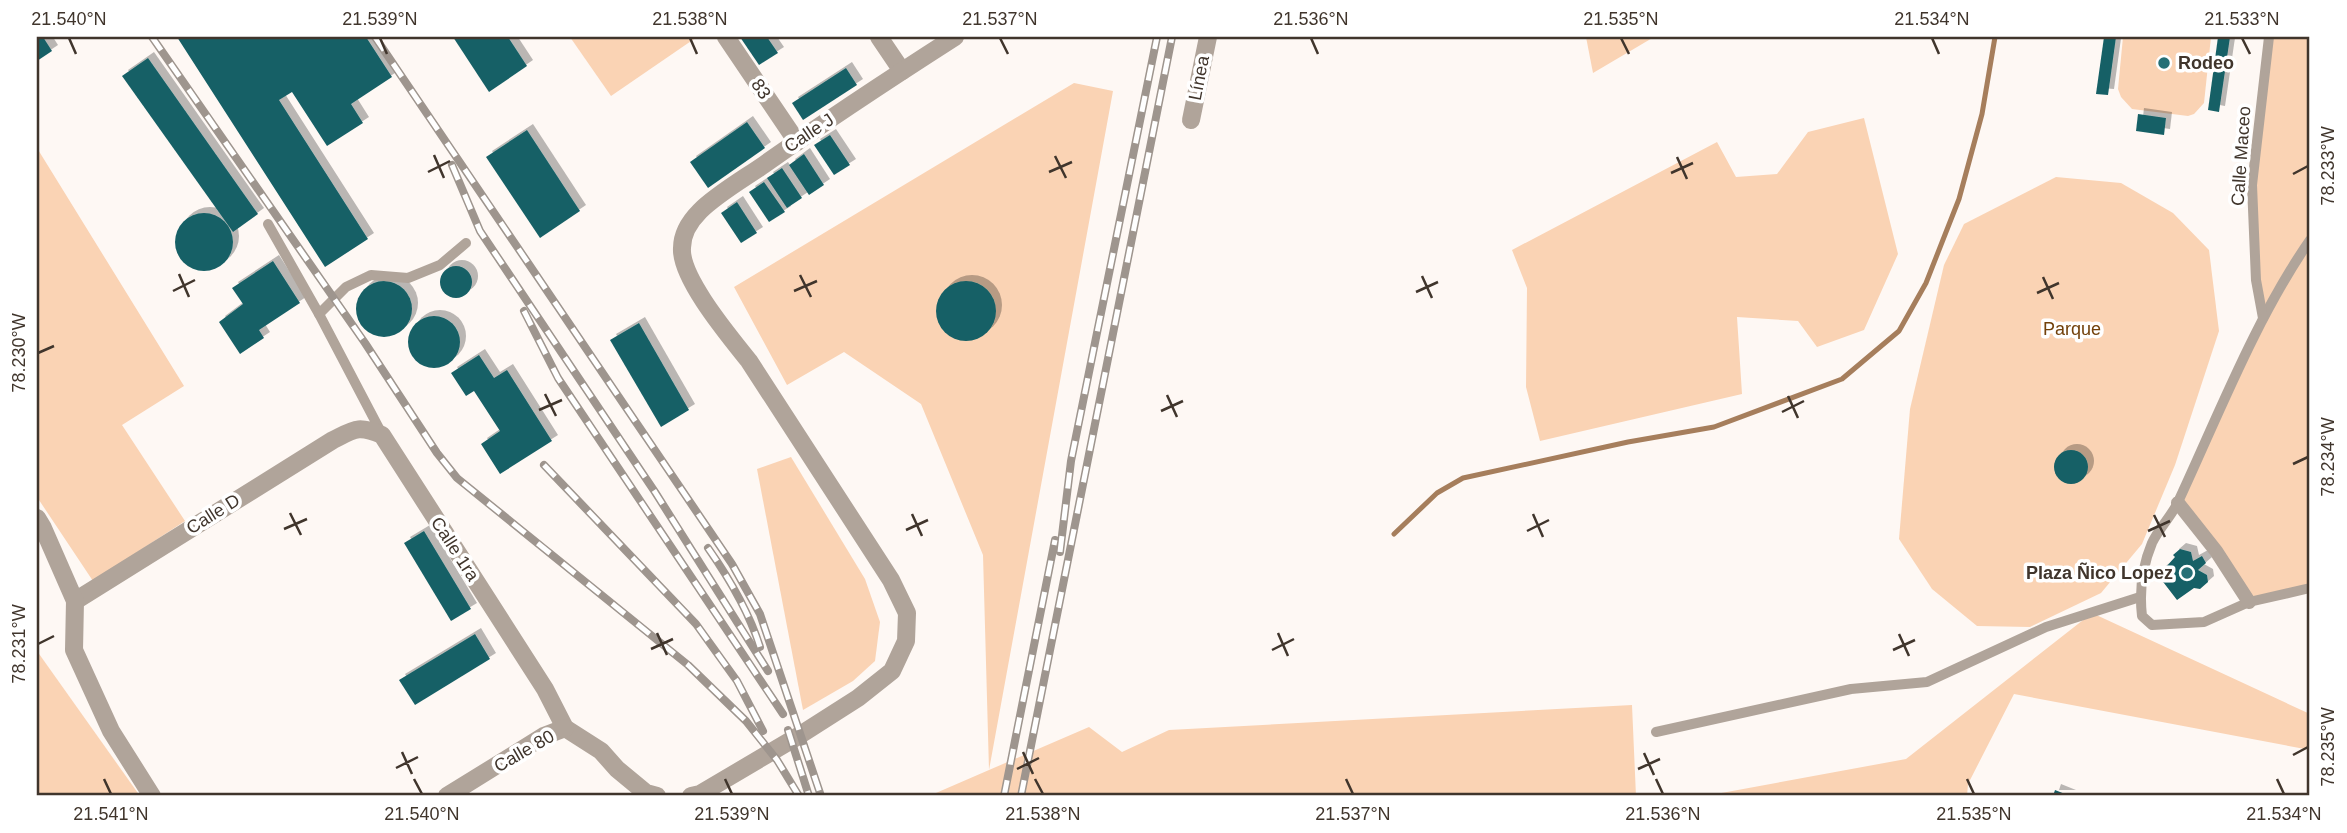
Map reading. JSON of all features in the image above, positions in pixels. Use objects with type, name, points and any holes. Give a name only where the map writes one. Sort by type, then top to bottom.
[{"type":"street","name":"83","points":[[726,37],[797,142]]},
{"type":"street","points":[[879,37],[902,71]]},
{"type":"street","name":"Calle J","points":[[691,796],[700,794],[762,759],[858,698],[892,671],[906,641],[907,614],[891,580],[749,361],[726,333],[689,277],[682,261],[681,247],[687,227],[700,210],[956,37]]},
{"type":"street","name":"Línea","points":[[1191,120],[1208,37]]},
{"type":"street","name":"Calle D","points":[[75,601],[333,440],[354,430],[366,428],[382,435]]},
{"type":"street","name":"Calle 1ra","points":[[382,435],[545,689],[565,728]]},
{"type":"street","points":[[2178,503],[2216,551],[2249,602]]},
{"type":"street","points":[[37,518],[75,601],[74,650],[111,731],[152,796]]},
{"type":"street","points":[[565,728],[601,751],[617,769],[646,793],[657,796]]},
{"type":"street","name":"Calle 80","points":[[447,796],[544,736],[565,728]]},
{"type":"lane","name":"Calle Maceo","points":[[2263,319],[2256,280],[2252,185],[2269,37]]},
{"type":"lane","points":[[268,224],[382,435]]},
{"type":"lane","points":[[2310,240],[2293,264],[2263,319],[2178,503],[2153,542],[2141,580],[2142,616],[2152,625],[2204,622],[2249,602],[2310,588]]},
{"type":"lane","points":[[319,314],[346,287],[371,275],[408,278],[440,265],[466,243]]},
{"type":"lane","points":[[1656,732],[1851,689],[1927,682],[2046,627],[2140,597]]},
{"type":"green space","points":[[570,37],[697,37],[611,96]]},
{"type":"green space","points":[[1586,37],[1654,37],[1593,73]]},
{"type":"green space","name":"Rodeo","points":[[2123,37],[2211,37],[2204,103],[2194,114],[2188,116],[2132,109],[2121,97],[2118,89]]},
{"type":"green space","points":[[2269,37],[2310,37],[2310,586],[2249,602],[2178,503],[2263,319],[2252,185]]},
{"type":"green space","points":[[1074,83],[1113,91],[989,770],[983,555],[921,404],[844,352],[787,385],[734,287]]},
{"type":"green space","points":[[1864,118],[1898,254],[1864,330],[1817,347],[1798,321],[1737,317],[1742,394],[1540,441],[1526,387],[1527,288],[1512,250],[1717,142],[1736,177],[1777,174],[1808,132]]},
{"type":"green space","points":[[37,148],[184,386],[122,425],[185,521],[93,581],[37,497]]},
{"type":"green space","name":"Parque","points":[[2056,177],[2121,183],[2173,213],[2209,250],[2219,331],[2175,465],[2142,544],[2101,593],[2030,627],[1977,626],[1932,589],[1899,539],[1910,409],[1944,265],[1964,224]]},
{"type":"green space","points":[[791,457],[865,579],[880,622],[875,661],[853,681],[803,710],[757,469]]},
{"type":"green space","points":[[2092,613],[2310,714],[2310,750],[2014,694],[1968,784],[1967,796],[1705,796],[1906,759]]},
{"type":"green space","points":[[37,651],[140,796],[37,796]]},
{"type":"green space","points":[[1632,705],[1636,796],[929,796],[1089,727],[1122,752],[1169,730]]},
{"type":"building","points":[[37,37],[43,37],[52,51],[37,61]]},
{"type":"building","points":[[177,37],[366,37],[392,77],[351,104],[363,123],[327,146],[292,92],[279,100],[368,239],[325,267]]},
{"type":"building","points":[[453,37],[508,37],[527,66],[489,92]]},
{"type":"building","points":[[740,37],[767,37],[778,53],[759,65]]},
{"type":"building","points":[[2104,37],[2116,37],[2108,95],[2096,94]]},
{"type":"building","points":[[2218,37],[2230,37],[2219,112],[2208,110]]},
{"type":"building","points":[[148,58],[258,214],[233,232],[122,76]]},
{"type":"building","points":[[846,68],[857,85],[803,120],[792,103]]},
{"type":"building","points":[[2138,114],[2166,118],[2164,135],[2136,131]]},
{"type":"building","points":[[747,122],[765,148],[708,188],[690,162]]},
{"type":"building","points":[[527,130],[580,211],[540,238],[486,157]]},
{"type":"building","points":[[830,135],[850,165],[834,175],[814,145]]},
{"type":"building","points":[[804,154],[824,185],[809,195],[789,165]]},
{"type":"building","points":[[782,168],[802,198],[787,208],[767,178]]},
{"type":"building","points":[[764,182],[785,212],[769,222],[749,192]]},
{"type":"building","points":[[737,202],[757,233],[741,243],[721,213]]},
{"type":"building","points":[[204,213],[220,218],[228,226],[233,242],[228,258],[220,266],[204,271],[188,266],[180,258],[175,242],[180,226],[188,218]]},
{"type":"building","points":[[273,261],[300,303],[259,330],[264,338],[240,354],[219,322],[243,304],[232,288]]},
{"type":"building","points":[[456,266],[468,270],[472,282],[468,294],[456,298],[444,294],[440,282],[444,270]]},
{"type":"building","points":[[384,281],[395,283],[404,289],[410,298],[410,320],[404,329],[395,335],[384,337],[373,335],[364,329],[358,320],[356,309],[358,298],[364,289],[373,283]]},
{"type":"building","points":[[966,281],[987,290],[996,311],[987,332],[966,341],[945,332],[936,311],[945,290]]},
{"type":"building","points":[[434,316],[453,323],[460,342],[453,361],[434,368],[415,361],[408,342],[415,323]]},
{"type":"building","points":[[639,323],[689,410],[661,427],[610,340]]},
{"type":"building","points":[[479,355],[494,378],[507,370],[552,441],[500,474],[481,444],[500,431],[474,391],[466,396],[451,373]]},
{"type":"building","points":[[2071,450],[2083,455],[2088,467],[2083,479],[2071,484],[2059,479],[2054,467],[2059,455]]},
{"type":"building","points":[[424,531],[471,609],[451,621],[404,543]]},
{"type":"building","name":"Plaza Ñico Lopez","points":[[2180,549],[2191,552],[2193,561],[2202,556],[2206,563],[2198,570],[2207,575],[2208,582],[2177,600],[2157,574]]},
{"type":"building","points":[[475,634],[490,659],[415,705],[399,680]]},
{"type":"building","points":[[2055,790],[2070,796],[2053,796]]},
{"type":"waterway","points":[[1394,534],[1437,493],[1463,478],[1628,442],[1714,427],[1842,379],[1899,331],[1926,283],[1959,199],[1982,114],[1995,37]]},
{"type":"railway","points":[[152,37],[365,343],[437,453],[457,478],[688,665],[746,721],[777,760],[799,796]]},
{"type":"railway","points":[[375,37],[732,564],[760,614],[821,796]]},
{"type":"railway","points":[[1060,552],[1071,461],[1157,37]]},
{"type":"railway","points":[[1021,796],[1172,37]]},
{"type":"railway","points":[[452,165],[480,231],[655,492],[768,671]]},
{"type":"railway","points":[[524,311],[558,378],[783,714]]},
{"type":"railway","points":[[544,465],[696,624],[737,681],[763,731]]},
{"type":"railway","points":[[1004,796],[1055,540]]},
{"type":"railway","points":[[708,548],[738,596],[760,647]]},
{"type":"railway","points":[[788,730],[809,796]]},
{"type":"place","name":"Rodeo","points":[[2164,63]]},
{"type":"place","name":"Plaza Ñico Lopez","points":[[2187,573]]}]
